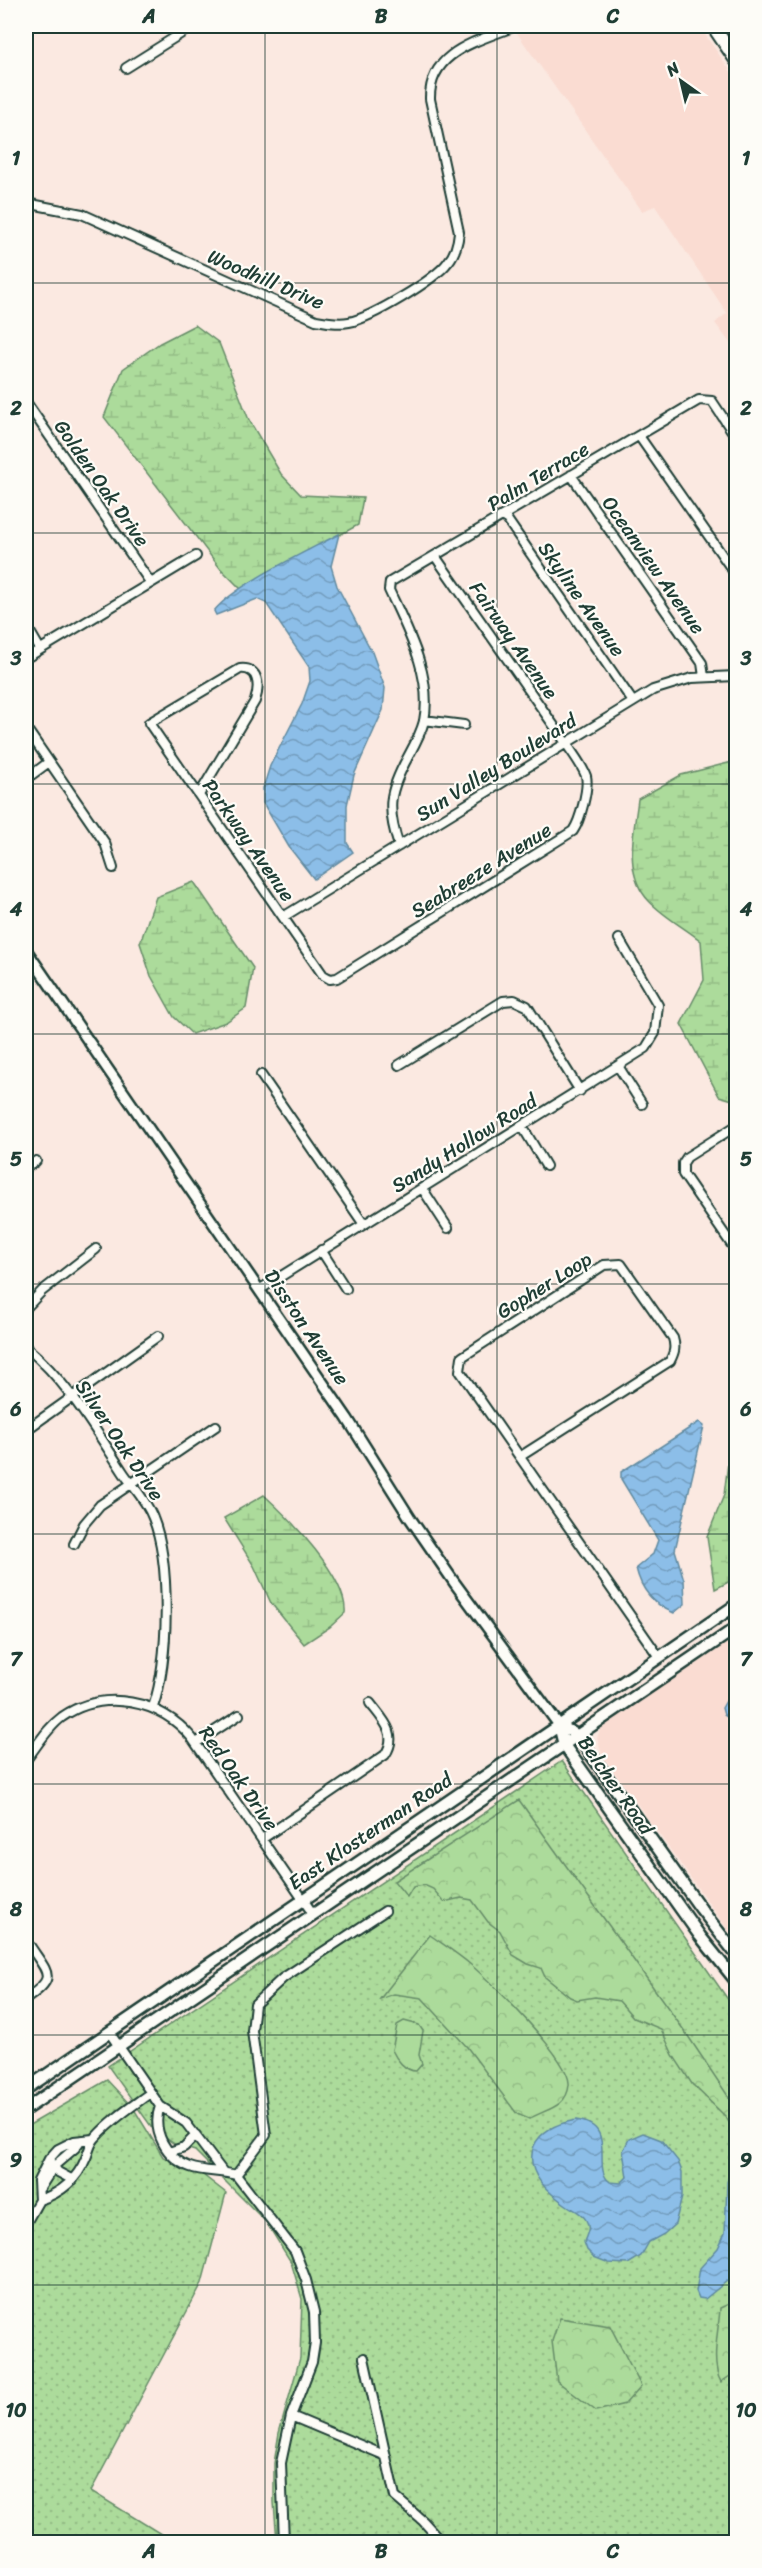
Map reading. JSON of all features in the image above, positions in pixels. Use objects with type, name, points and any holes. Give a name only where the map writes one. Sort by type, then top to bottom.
[{"type":"highway","points":[[713,26],[736,60]]},
{"type":"main road","name":"East Klosterman Road","points":[[26,2089],[736,1605]]},
{"type":"main road","name":"East Klosterman Road","points":[[26,2109],[736,1628]]},
{"type":"main road","name":"Belcher Road","points":[[559,1725],[577,1735],[701,1909],[736,1954]]},
{"type":"main road","name":"Belcher Road","points":[[559,1725],[564,1745],[700,1936],[736,1982]]},
{"type":"street","points":[[126,68],[194,26]]},
{"type":"street","name":"Woodhill Drive","points":[[26,203],[82,214],[316,320],[338,323],[367,317],[441,270],[453,257],[456,247],[459,232],[430,99],[430,88],[434,76],[447,57],[461,47],[515,26]]},
{"type":"street","name":"Palm Terrace","points":[[424,720],[423,678],[409,635],[388,590],[393,580],[699,400],[712,401],[736,437]]},
{"type":"street","name":"Golden Oak Drive","points":[[26,402],[150,582]]},
{"type":"street","points":[[639,436],[736,575]]},
{"type":"street","name":"Oceanview Avenue","points":[[571,475],[702,663],[704,677]]},
{"type":"street","name":"Skyline Avenue","points":[[504,515],[633,702]]},
{"type":"street","points":[[26,658],[196,556]]},
{"type":"street","name":"Fairway Avenue","points":[[435,556],[566,743]]},
{"type":"street","points":[[26,625],[40,649]]},
{"type":"street","name":"Parkway Avenue","points":[[199,795],[255,701],[258,690],[257,678],[252,670],[240,669],[149,723],[323,975]]},
{"type":"street","name":"Sun Valley Boulevard","points":[[283,917],[633,702],[669,684],[704,677],[736,676]]},
{"type":"street","points":[[399,846],[390,811],[393,786],[418,738],[424,720],[464,725]]},
{"type":"street","points":[[26,728],[105,843],[113,868]]},
{"type":"street","name":"Seabreeze Avenue","points":[[323,975],[330,979],[336,978],[568,836],[579,819],[587,783],[585,774],[566,743]]},
{"type":"street","points":[[26,778],[49,762]]},
{"type":"street","name":"Sandy Hollow Road","points":[[259,1290],[580,1091],[650,1043],[656,1028],[658,1005],[620,939]]},
{"type":"street","name":"Disston Avenue","points":[[26,950],[347,1418],[410,1518],[454,1582],[559,1725]]},
{"type":"street","points":[[399,1065],[503,1001],[514,1000],[527,1006],[580,1091]]},
{"type":"street","points":[[618,1066],[642,1104]]},
{"type":"street","points":[[261,1075],[363,1224]]},
{"type":"street","points":[[522,1126],[546,1166]]},
{"type":"street","points":[[736,1126],[684,1160],[682,1166],[683,1174],[736,1251]]},
{"type":"street","points":[[26,1168],[36,1161]]},
{"type":"street","points":[[422,1188],[448,1228]]},
{"type":"street","points":[[26,1308],[42,1292],[96,1249]]},
{"type":"street","points":[[321,1250],[346,1289]]},
{"type":"street","name":"Gopher Loop","points":[[521,1456],[670,1361],[676,1346],[674,1338],[621,1264],[604,1265],[462,1357],[460,1371],[659,1657]]},
{"type":"street","points":[[26,1430],[159,1336]]},
{"type":"street","name":"Silver Oak Drive","points":[[26,1347],[52,1371],[72,1396],[153,1517],[163,1565],[164,1652],[153,1707]]},
{"type":"street","points":[[74,1544],[94,1511],[216,1426]]},
{"type":"street","name":"Red Oak Drive","points":[[26,1760],[54,1724],[81,1707],[113,1702],[153,1707],[179,1724],[196,1743],[313,1914]]},
{"type":"street","points":[[262,1839],[385,1755],[390,1745],[391,1732],[370,1703]]},
{"type":"street","points":[[196,1743],[238,1715]]},
{"type":"street","points":[[237,2175],[266,2135],[252,2031],[255,2004],[284,1978],[385,1911]]},
{"type":"street","points":[[26,1999],[47,1982],[47,1974],[30,1946]]},
{"type":"street","points":[[109,2032],[160,2106],[186,2123],[223,2172]]},
{"type":"street","points":[[39,2200],[52,2196],[73,2180],[86,2159],[93,2139],[111,2122],[150,2093]]},
{"type":"street","points":[[160,2106],[156,2116],[159,2134],[169,2152],[192,2168],[237,2175],[290,2244],[312,2297],[315,2343],[312,2362],[291,2416],[281,2471],[284,2542]]},
{"type":"street","points":[[169,2152],[184,2147],[196,2135]]},
{"type":"street","points":[[26,2223],[39,2200],[38,2181],[58,2149],[74,2140],[93,2139]]},
{"type":"street","points":[[51,2162],[58,2172],[73,2180]]},
{"type":"street","points":[[364,2358],[395,2497],[423,2521],[442,2542]]},
{"type":"street","points":[[291,2416],[384,2455]]},
{"type":"shaded area","points":[[512,26],[699,26],[736,79],[736,351],[715,323],[727,313],[655,206],[642,211]]},
{"type":"shaded area","points":[[736,1637],[736,1941],[602,1755],[597,1738],[600,1730],[607,1724]]},
{"type":"green space","points":[[195,325],[219,343],[249,420],[281,474],[301,495],[363,498],[358,525],[241,589],[220,568],[104,417],[123,369],[160,343]]},
{"type":"green space","points":[[736,761],[736,1101],[719,1096],[681,1024],[704,980],[701,941],[649,901],[636,878],[632,853],[638,799],[681,775]]},
{"type":"green space","points":[[194,882],[253,968],[246,1008],[226,1022],[192,1034],[174,1017],[151,976],[140,943],[156,897]]},
{"type":"green space","points":[[736,1397],[736,1578],[715,1589],[707,1537],[724,1495]]},
{"type":"green space","points":[[264,1495],[288,1518],[315,1550],[337,1583],[343,1599],[345,1613],[330,1627],[304,1644],[271,1603],[254,1566],[224,1518]]},
{"type":"green space","points":[[562,1761],[736,2011],[736,2542],[277,2542],[274,2463],[279,2433],[300,2358],[302,2299],[291,2262],[266,2222],[195,2151],[176,2145],[153,2129],[108,2066]]},
{"type":"green space","points":[[519,1800],[688,2036],[736,2108],[736,2147],[733,2129],[726,2117],[692,2084],[673,2055],[661,2029],[634,2018],[619,2001],[595,1997],[577,2000],[570,1997],[545,1977],[541,1968],[528,1964],[513,1955],[500,1931],[488,1922],[472,1900],[461,1898],[444,1902],[433,1889],[424,1885],[413,1887],[407,1897],[394,1881]]},
{"type":"green space","points":[[430,1935],[481,1974],[545,2041],[558,2059],[569,2085],[560,2103],[529,2119],[517,2114],[467,2047],[422,1998],[394,1994],[380,1999]]},
{"type":"green space","points":[[404,2021],[419,2025],[423,2031],[419,2055],[422,2064],[416,2071],[405,2067],[398,2061],[392,2050],[397,2025]]},
{"type":"green space","points":[[107,2080],[134,2109],[163,2157],[199,2172],[226,2193],[202,2283],[91,2491],[174,2542],[26,2542],[26,2127]]},
{"type":"green space","points":[[736,2303],[736,2372],[721,2382],[716,2366],[720,2308]]},
{"type":"green space","points":[[560,2318],[610,2326],[641,2386],[625,2404],[596,2411],[557,2381],[552,2341]]},
{"type":"water","points":[[339,534],[331,566],[337,586],[372,652],[385,688],[383,710],[354,775],[347,805],[347,843],[353,852],[314,879],[289,847],[263,803],[263,788],[270,766],[302,704],[310,681],[309,667],[266,603],[257,599],[216,615],[214,611],[238,590],[254,580]]},
{"type":"water","points":[[699,1422],[704,1426],[675,1550],[684,1580],[685,1604],[674,1613],[660,1606],[649,1596],[638,1576],[636,1568],[653,1554],[658,1540],[621,1479],[621,1472]]},
{"type":"water","points":[[736,1683],[736,1723],[724,1715],[722,1708]]},
{"type":"water","points":[[576,2120],[589,2124],[597,2130],[601,2139],[602,2167],[610,2182],[621,2183],[627,2177],[623,2151],[629,2139],[643,2133],[661,2140],[678,2161],[682,2172],[682,2197],[675,2224],[664,2234],[649,2242],[641,2256],[628,2264],[609,2263],[594,2257],[587,2250],[584,2242],[588,2229],[584,2218],[546,2188],[532,2165],[537,2140],[551,2128]]},
{"type":"water","points":[[736,2165],[736,2283],[727,2281],[705,2299],[699,2298],[696,2291],[700,2268],[718,2248],[725,2233],[727,2182],[731,2170]]}]
